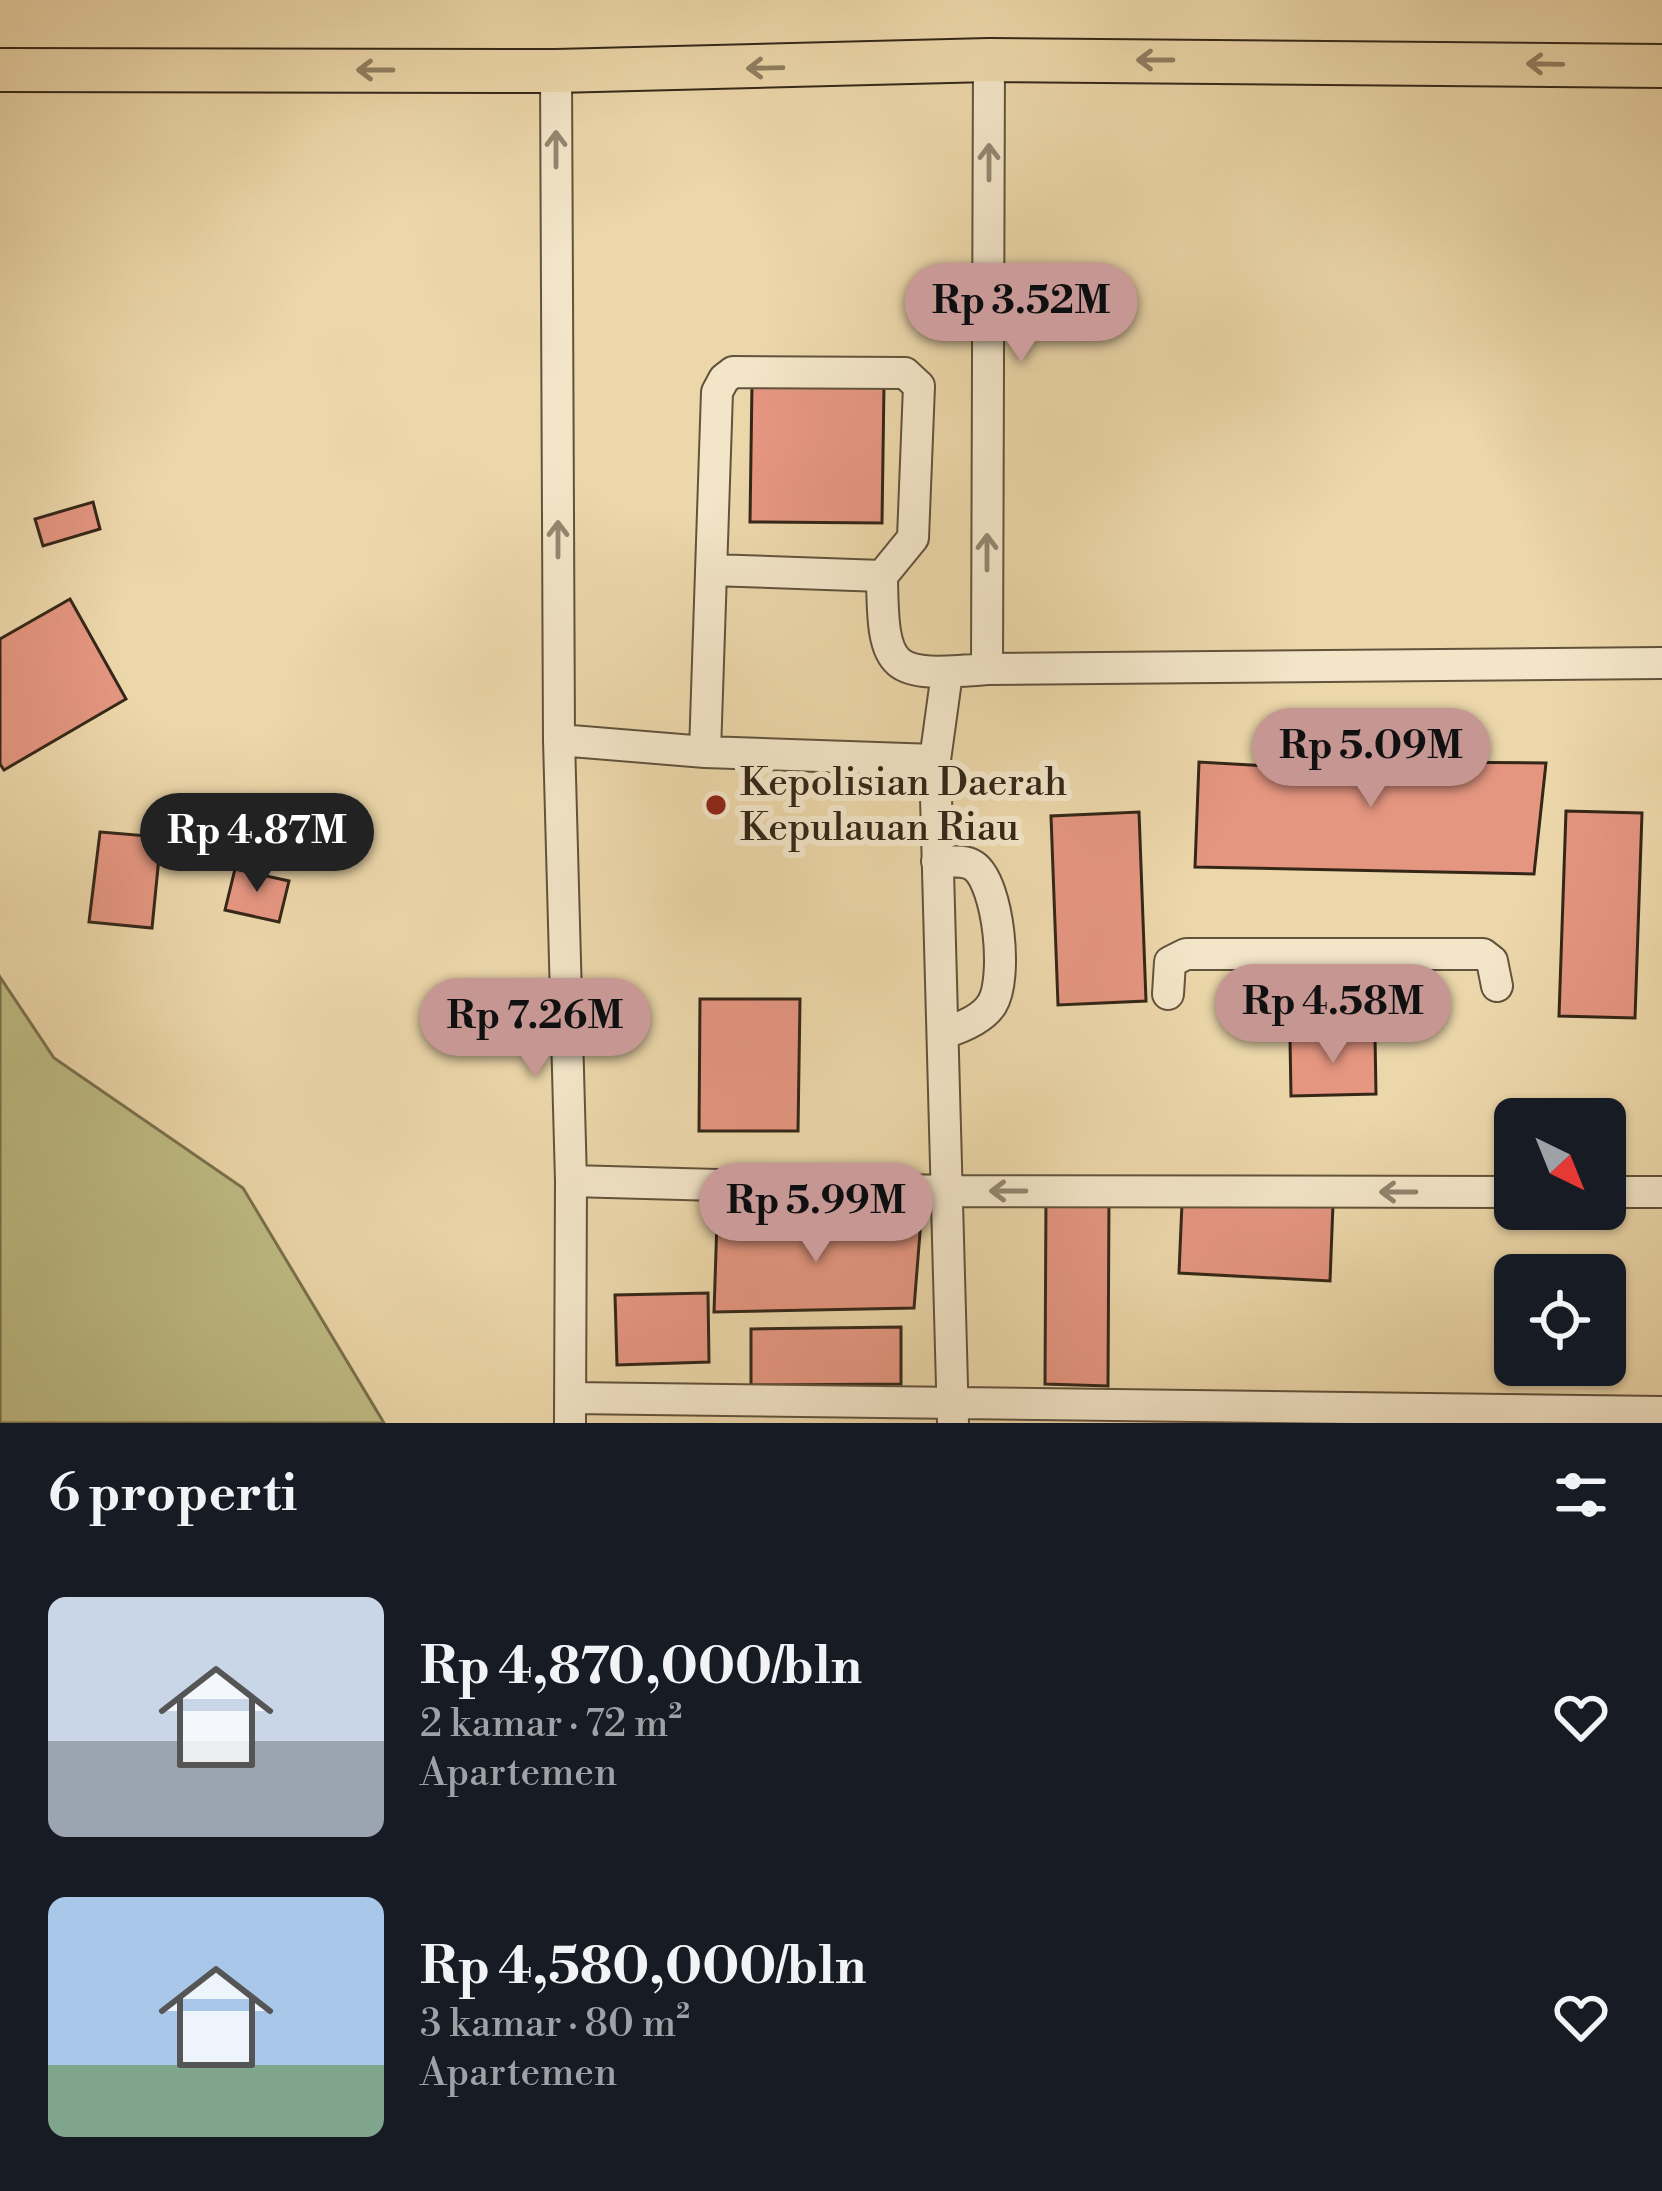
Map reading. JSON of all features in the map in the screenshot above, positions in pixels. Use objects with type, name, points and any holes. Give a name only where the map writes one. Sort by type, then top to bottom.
[{"type":"highway","points":[[0,70],[556,71],[989,61],[1662,66]]},
{"type":"street","points":[[987,670],[989,61]]},
{"type":"street","points":[[556,71],[559,740],[571,1181],[571,1410],[1662,1412]]},
{"type":"street","points":[[705,752],[717,392],[733,372],[905,373],[919,386],[913,538],[882,576],[883,633],[895,659],[929,674],[1662,662]]},
{"type":"street","points":[[712,570],[882,576]]},
{"type":"street","points":[[947,673],[934,760],[953,1412]]},
{"type":"street","points":[[559,740],[705,752],[934,760]]},
{"type":"street","points":[[937,861],[966,862],[985,878],[995,905],[998,938],[992,1004],[982,1015],[944,1033]]},
{"type":"street","points":[[1168,994],[1170,962],[1186,954],[1484,954],[1492,961],[1497,986]]},
{"type":"street","points":[[571,1181],[944,1191],[1494,1192]]},
{"type":"street","points":[[1626,1192],[1662,1192]]},
{"type":"shaded area","points":[[0,977],[54,1058],[243,1188],[384,1423],[0,1423]]},
{"type":"building","points":[[752,384],[884,385],[882,523],[750,522]]},
{"type":"building","points":[[93,502],[100,529],[43,546],[35,519]]},
{"type":"building","points":[[70,599],[126,699],[4,770],[0,764],[0,639]]},
{"type":"building","points":[[1319,724],[1424,727],[1416,762],[1546,763],[1534,874],[1195,867],[1199,762],[1321,769]]},
{"type":"building","points":[[1566,811],[1642,813],[1635,1018],[1559,1016]]},
{"type":"building","points":[[1139,812],[1146,1001],[1058,1005],[1051,816]]},
{"type":"building","points":[[100,832],[161,837],[152,928],[89,922]]},
{"type":"building","points":[[235,869],[289,881],[279,922],[225,910]]},
{"type":"building","points":[[700,999],[800,999],[798,1131],[699,1131]]},
{"type":"building","points":[[1375,1036],[1376,1094],[1291,1096],[1290,1039]]},
{"type":"building","points":[[1046,1195],[1109,1197],[1108,1386],[1045,1384]]},
{"type":"building","points":[[1182,1203],[1333,1204],[1330,1281],[1179,1273]]},
{"type":"building","points":[[921,1220],[914,1308],[714,1312],[717,1221]]},
{"type":"building","points":[[708,1293],[709,1362],[617,1365],[615,1295]]},
{"type":"building","points":[[901,1327],[901,1384],[751,1385],[751,1329]]},
{"type":"place","name":"Kepolisian Daerah Kepulauan Riau","points":[[716,805]]}]
